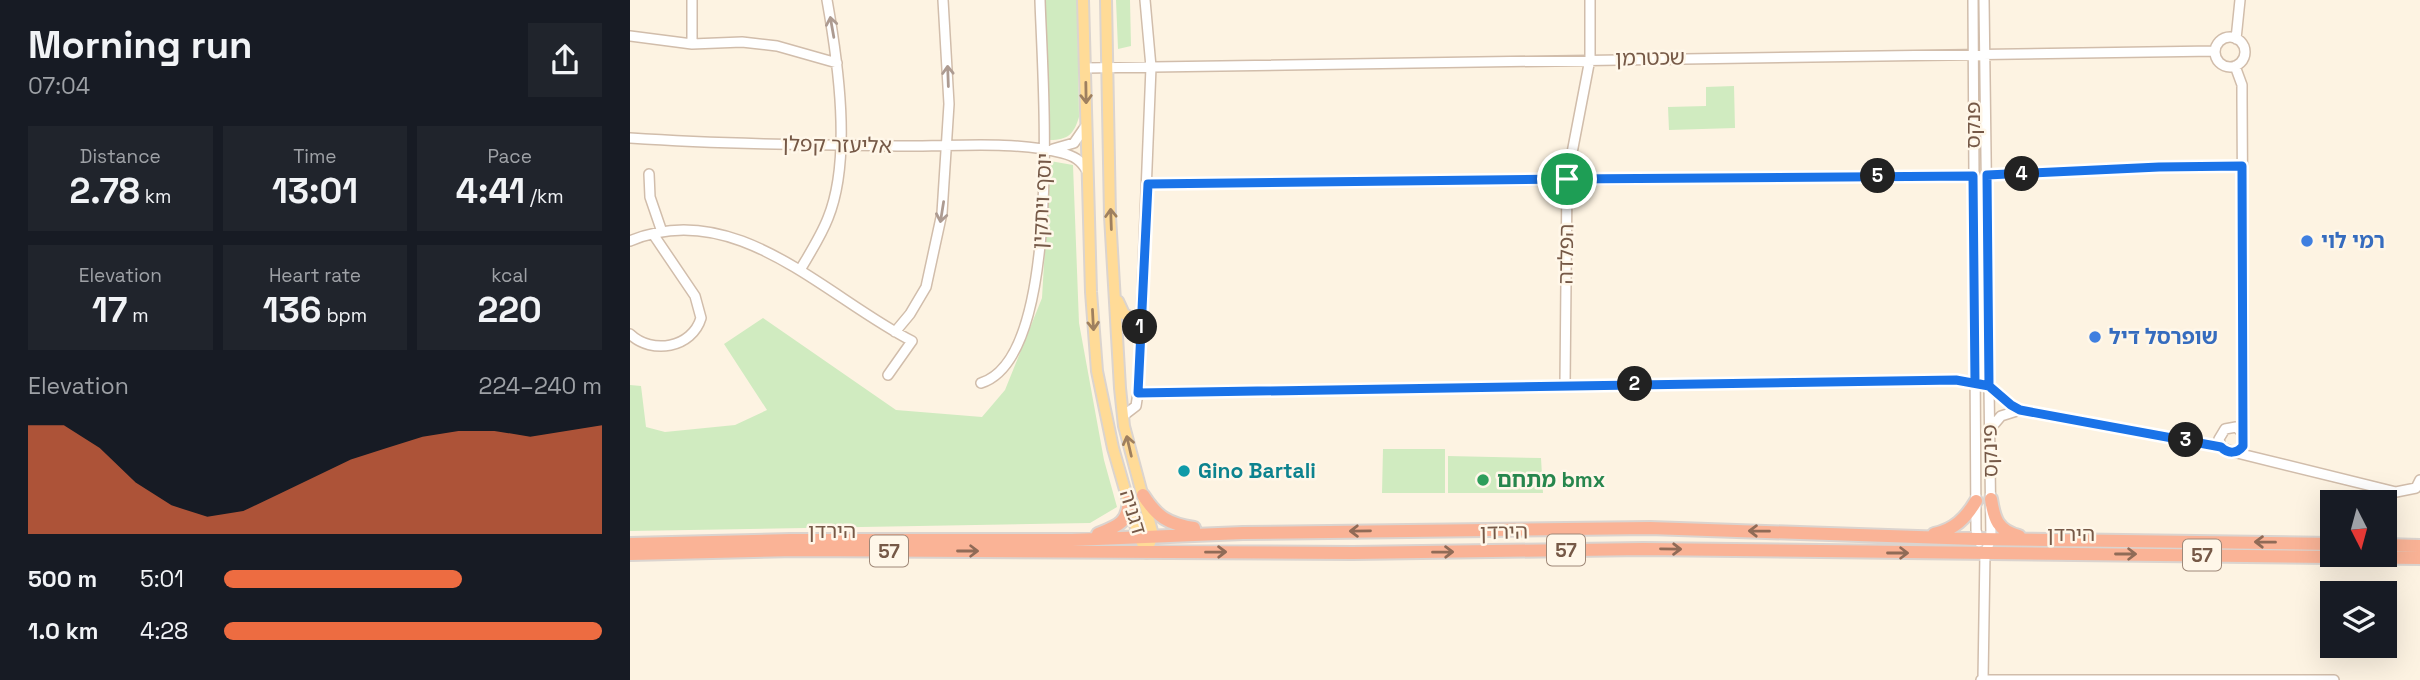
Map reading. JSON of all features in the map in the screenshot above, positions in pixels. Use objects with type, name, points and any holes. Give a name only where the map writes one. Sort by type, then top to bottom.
[{"type":"highway","points":[[1143,495],[1153,511],[1174,525],[1243,533]]},
{"type":"highway","points":[[1991,499],[1994,519],[2003,530],[2016,536],[2037,539]]},
{"type":"highway","points":[[1085,538],[1124,522],[1128,515],[1129,500]]},
{"type":"highway","points":[[1925,537],[1945,532],[1962,521],[1976,501]]},
{"type":"highway","name":"הירדן","points":[[630,544],[1650,528],[1976,539],[2320,544]]},
{"type":"highway","points":[[2398,545],[2420,545]]},
{"type":"highway","name":"הירדן","points":[[630,554],[796,550],[1147,553],[1643,549],[2420,558]]},
{"type":"main road","name":"דגניה","points":[[1083,0],[1091,292],[1097,371],[1105,416],[1138,535],[1147,553]]},
{"type":"main road","name":"דגניה","points":[[1106,0],[1114,288],[1123,416],[1153,535],[1147,553]]},
{"type":"main road","points":[[1114,288],[1124,314],[1140,323]]},
{"type":"street","points":[[692,0],[692,44]]},
{"type":"street","points":[[800,270],[828,218],[837,190],[840,144],[837,63],[827,0]]},
{"type":"street","points":[[895,332],[910,314],[926,287],[942,213],[949,104],[943,0]]},
{"type":"street","name":"יוסף ויתקין","points":[[981,383],[989,381],[1007,364],[1032,299],[1043,219],[1045,149],[1040,0]]},
{"type":"street","points":[[1123,416],[1136,406],[1138,393],[1151,66],[1145,0]]},
{"type":"street","name":"הפלדה","points":[[1565,385],[1567,179],[1590,59],[1590,0]]},
{"type":"street","name":"פנקס","points":[[1973,0],[1976,501]]},
{"type":"street","name":"פינקס","points":[[1984,0],[1991,499],[1991,539],[1985,553]]},
{"type":"street","points":[[2235,39],[2240,0]]},
{"type":"street","points":[[630,36],[692,44],[742,42],[777,46],[837,63]]},
{"type":"street","points":[[2235,39],[2243,45],[2245,55],[2235,66],[2221,64],[2216,51],[2223,40],[2235,39]]},
{"type":"street","name":"שכטרמן","points":[[1085,68],[2216,51]]},
{"type":"street","points":[[2234,452],[2241,449],[2244,438],[2242,85],[2235,66]]},
{"type":"street","name":"אליעזר קפלן","points":[[1045,149],[1074,143],[1083,132],[1086,122]]},
{"type":"street","name":"אליעזר קפלן","points":[[630,138],[720,144],[948,144],[1045,149],[1078,159],[1088,176]]},
{"type":"street","points":[[1987,175],[2242,166]]},
{"type":"street","points":[[630,334],[643,344],[659,347],[674,344],[690,336],[701,318],[695,296],[657,233],[649,174]]},
{"type":"street","points":[[1148,184],[1973,176]]},
{"type":"street","points":[[630,241],[657,233],[705,232],[730,237],[774,254],[876,323],[912,341],[888,375]]},
{"type":"street","points":[[1138,393],[1956,380],[1989,386],[2020,410],[2221,447],[2259,459],[2396,492],[2416,488],[2420,480]]},
{"type":"street","points":[[2221,447],[2220,435],[2225,429],[2232,427],[2243,407]]},
{"type":"street","points":[[1990,429],[2001,416],[2020,410]]},
{"type":"street","points":[[2232,427],[2259,459]]},
{"type":"street","name":"פינקס","points":[[1976,501],[1976,539]]},
{"type":"street","points":[[1976,539],[1985,553],[1982,680],[2334,680]]},
{"type":"green space","points":[[1045,0],[1077,0],[1079,117],[1069,135],[1056,140],[1050,140]]},
{"type":"green space","points":[[1116,0],[1130,0],[1131,46],[1118,49]]},
{"type":"green space","points":[[1734,86],[1735,128],[1669,130],[1668,107],[1706,106],[1706,87]]},
{"type":"green space","points":[[1050,161],[1073,165],[1079,323],[1104,460],[1117,507],[1090,523],[630,531],[630,385],[641,386],[646,427],[665,432],[735,425],[767,410],[724,344],[763,318],[896,410],[982,417],[1005,390],[1042,298]]},
{"type":"green space","points":[[1383,449],[1445,449],[1445,493],[1382,493]]},
{"type":"green space","points":[[1448,456],[1541,458],[1543,493],[1448,493]]},
{"type":"place","name":"רמי לוי","points":[[2307,241]]},
{"type":"place","name":"שופרסל דיל","points":[[2095,337]]},
{"type":"place","name":"Gino Bartali","points":[[1184,471]]},
{"type":"place","name":"מתחם bmx","points":[[1483,480]]},
{"type":"route","points":[[1567,179],[1148,184],[1138,393],[1956,380],[1989,386],[2020,410],[2221,447],[2230,452],[2243,446],[2242,166],[1987,175],[1989,386],[1975,383],[1973,176],[1567,179]]}]
